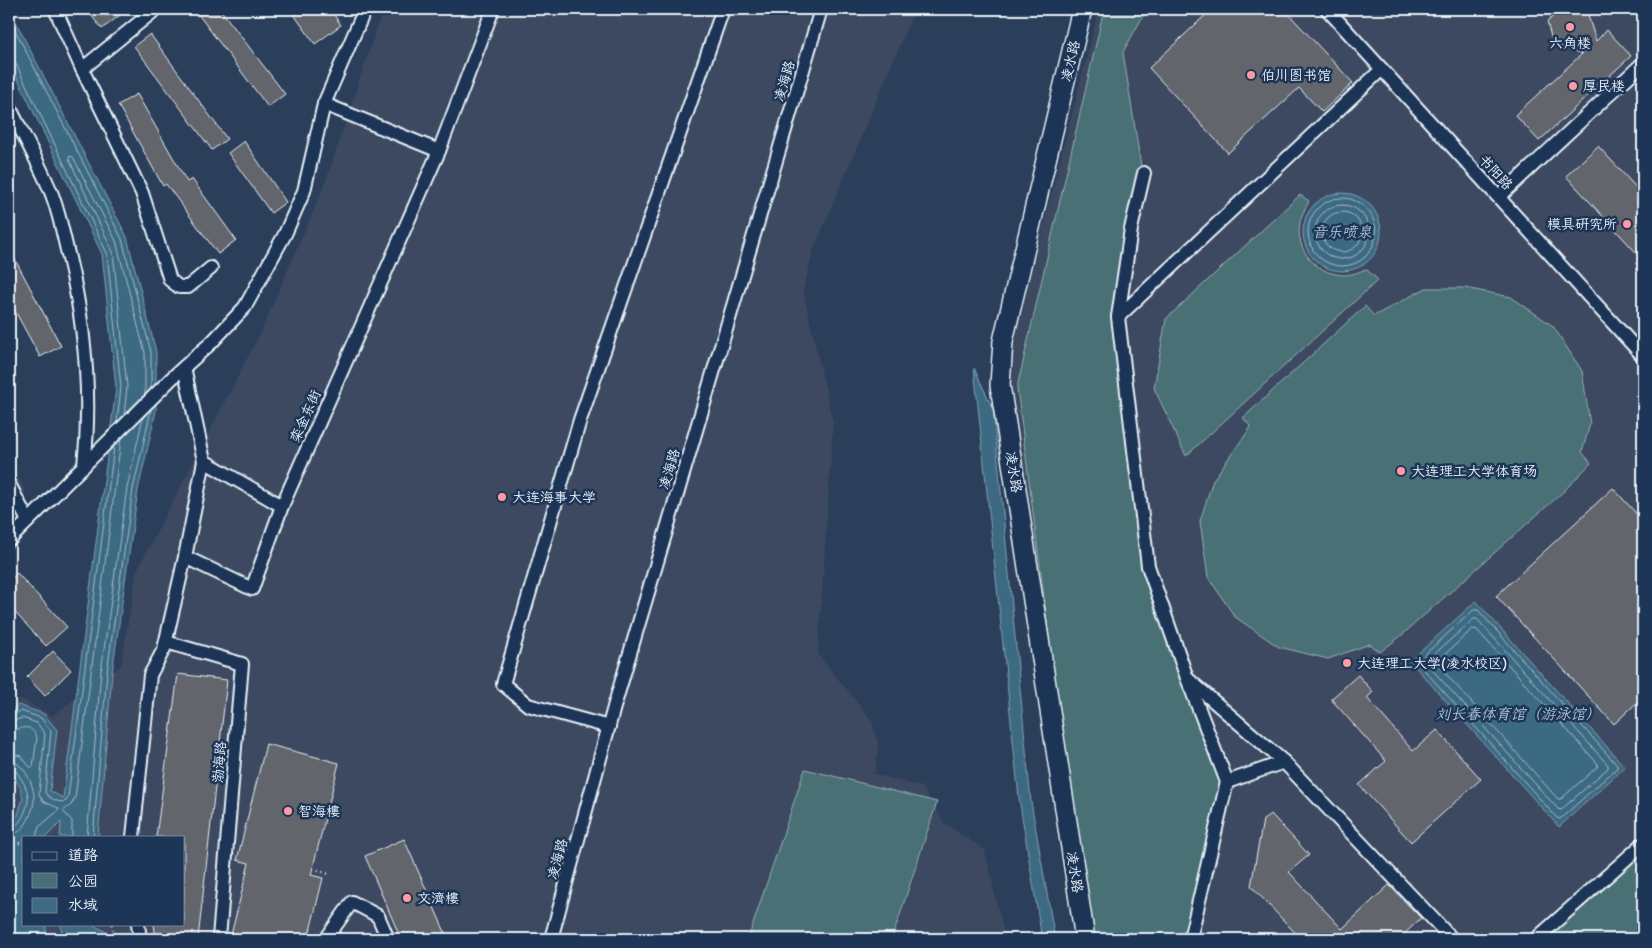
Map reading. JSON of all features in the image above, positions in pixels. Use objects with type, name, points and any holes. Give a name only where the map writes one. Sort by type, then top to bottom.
[{"type":"main road","name":"凌水路","points":[[1082,9],[1003,341],[1000,385],[1085,939]]},
{"type":"street","points":[[55,9],[142,193],[170,280],[179,287],[188,287],[211,268]]},
{"type":"street","points":[[82,69],[156,9]]},
{"type":"street","points":[[9,540],[173,377],[212,342],[245,307],[285,234],[304,191],[324,104],[365,9]]},
{"type":"street","name":"栾金东街","points":[[185,557],[252,589],[282,506],[439,151],[493,9]]},
{"type":"street","points":[[609,727],[528,705],[503,684],[580,420],[723,9]]},
{"type":"street","name":"凌海路","points":[[551,939],[609,727],[821,9]]},
{"type":"street","name":"书阳路","points":[[1327,9],[1643,356]]},
{"type":"street","points":[[1499,197],[1643,63]]},
{"type":"street","points":[[1118,317],[1381,70]]},
{"type":"street","points":[[324,104],[439,151]]},
{"type":"street","points":[[9,106],[50,192],[60,223],[77,294],[83,328],[87,372],[89,462]]},
{"type":"street","points":[[1144,173],[1131,229],[1118,317],[1148,566],[1187,678],[1227,782],[1190,939]]},
{"type":"street","points":[[133,836],[150,675],[166,642],[204,461],[184,367]]},
{"type":"street","points":[[204,461],[282,506]]},
{"type":"street","points":[[9,484],[28,521]]},
{"type":"street","name":"渤海路","points":[[166,642],[242,664],[219,938],[224,939]]},
{"type":"street","points":[[1187,678],[1284,762],[1452,939]]},
{"type":"street","points":[[1227,782],[1284,762]]},
{"type":"street","points":[[1536,939],[1643,844]]},
{"type":"street","points":[[326,939],[352,902],[378,916],[388,939]]},
{"type":"street","points":[[138,926],[140,939]]},
{"type":"path","points":[[9,785],[16,796],[15,808],[9,817]]},
{"type":"path","points":[[9,841],[22,844]]},
{"type":"path","points":[[313,868],[331,876]]},
{"type":"path","points":[[112,926],[115,939]]},
{"type":"shaded area","name":"大连海事大学","points":[[383,9],[915,9],[813,251],[803,291],[833,423],[818,654],[872,721],[879,748],[874,774],[922,787],[944,823],[985,850],[1005,939],[9,939],[9,706],[21,699],[52,716],[121,665],[137,570],[260,334],[325,184]]},
{"type":"shaded area","name":"大连理工大学(凌水校区)","points":[[1099,9],[1643,9],[1643,939],[1092,939],[1007,386],[1013,343]]},
{"type":"shaded area","points":[[9,459],[25,491],[9,507]]},
{"type":"green space","points":[[1104,9],[1147,9],[1123,52],[1143,179],[1118,317],[1148,566],[1227,782],[1188,939],[1088,939],[1017,388]]},
{"type":"green space","points":[[1300,195],[1309,201],[1299,226],[1302,247],[1307,256],[1323,269],[1333,273],[1344,275],[1366,269],[1378,280],[1186,456],[1154,388],[1166,319]]},
{"type":"green space","name":"大连理工大学体育场","points":[[1426,288],[1465,288],[1511,297],[1553,326],[1582,371],[1590,424],[1582,452],[1591,463],[1564,491],[1402,635],[1380,652],[1370,644],[1328,659],[1279,647],[1235,617],[1208,577],[1200,521],[1213,480],[1251,427],[1243,418],[1365,306],[1374,316]]},
{"type":"green space","points":[[805,769],[937,802],[892,939],[748,939]]},
{"type":"green space","points":[[1643,854],[1643,939],[1547,939]]},
{"type":"water","points":[[9,9],[127,237],[156,352],[156,411],[138,490],[112,673],[98,836],[60,836],[61,822],[47,836],[22,836],[22,926],[46,926],[50,939],[9,939],[9,898],[14,871],[9,868],[9,827],[18,815],[23,798],[20,787],[9,769],[9,745],[11,740],[9,737],[9,713],[18,705],[44,714],[57,730],[50,791],[63,798],[116,388],[102,254],[9,61]]},
{"type":"water","name":"音乐喷泉","points":[[1342,193],[1357,196],[1369,205],[1378,217],[1381,232],[1378,247],[1369,259],[1357,268],[1342,271],[1327,268],[1315,259],[1306,247],[1303,232],[1306,217],[1315,205],[1327,196]]},
{"type":"water","points":[[974,368],[993,409],[1031,802],[1055,939],[1042,939],[1019,798]]},
{"type":"water","name":"刘长春体育馆（游泳馆）","points":[[1476,601],[1625,767],[1559,827],[1410,661]]},
{"type":"water","points":[[61,926],[95,926],[107,932],[108,939],[62,939]]},
{"type":"building","points":[[86,9],[128,9],[102,29]]},
{"type":"building","points":[[194,9],[220,9],[285,94],[268,107]]},
{"type":"building","points":[[290,9],[330,9],[341,25],[315,44]]},
{"type":"building","name":"伯川图书馆","points":[[1212,9],[1284,9],[1353,83],[1322,112],[1299,88],[1228,153],[1149,68]]},
{"type":"building","name":"厚民楼","points":[[1561,9],[1578,9],[1587,12],[1596,41],[1607,30],[1631,56],[1539,141],[1515,115],[1582,54],[1553,44],[1547,22]]},
{"type":"building","points":[[150,34],[227,139],[212,150],[134,46]]},
{"type":"building","points":[[137,94],[187,182],[192,179],[236,240],[218,254],[166,184],[163,186],[118,105]]},
{"type":"building","points":[[244,141],[286,202],[271,213],[228,153]]},
{"type":"building","name":"模具研究所","points":[[1598,146],[1643,195],[1643,260],[1566,176]]},
{"type":"building","points":[[9,248],[61,346],[40,357],[9,300]]},
{"type":"building","points":[[1613,488],[1643,521],[1643,697],[1614,724],[1496,596]]},
{"type":"building","points":[[17,573],[67,627],[46,646],[9,606],[9,581]]},
{"type":"building","points":[[53,651],[71,670],[45,696],[27,677]]},
{"type":"building","points":[[178,674],[227,680],[198,939],[156,939],[154,926],[185,926],[185,836],[156,836]]},
{"type":"building","points":[[1358,675],[1373,692],[1367,698],[1413,751],[1437,730],[1481,779],[1411,842],[1359,785],[1386,761],[1331,699]]},
{"type":"building","name":"智海樓","points":[[266,744],[339,763],[311,875],[323,878],[308,939],[249,939],[231,935],[249,863],[237,860]]},
{"type":"building","points":[[1271,814],[1309,855],[1289,872],[1342,929],[1389,885],[1421,918],[1399,939],[1301,939],[1251,886],[1263,820]]},
{"type":"building","name":"文濟樓","points":[[404,839],[448,939],[401,939],[365,856]]},
{"type":"place","name":"六角楼","points":[[1570,27]]},
{"type":"place","name":"伯川图书馆","points":[[1251,75]]},
{"type":"place","name":"厚民楼","points":[[1573,86]]},
{"type":"place","name":"模具研究所","points":[[1627,224]]},
{"type":"place","name":"大连理工大学体育场","points":[[1401,471]]},
{"type":"place","name":"大连海事大学","points":[[502,497]]},
{"type":"place","name":"大连理工大学(凌水校区)","points":[[1347,663]]},
{"type":"place","name":"智海樓","points":[[288,811]]},
{"type":"place","name":"文濟樓","points":[[407,898]]}]
